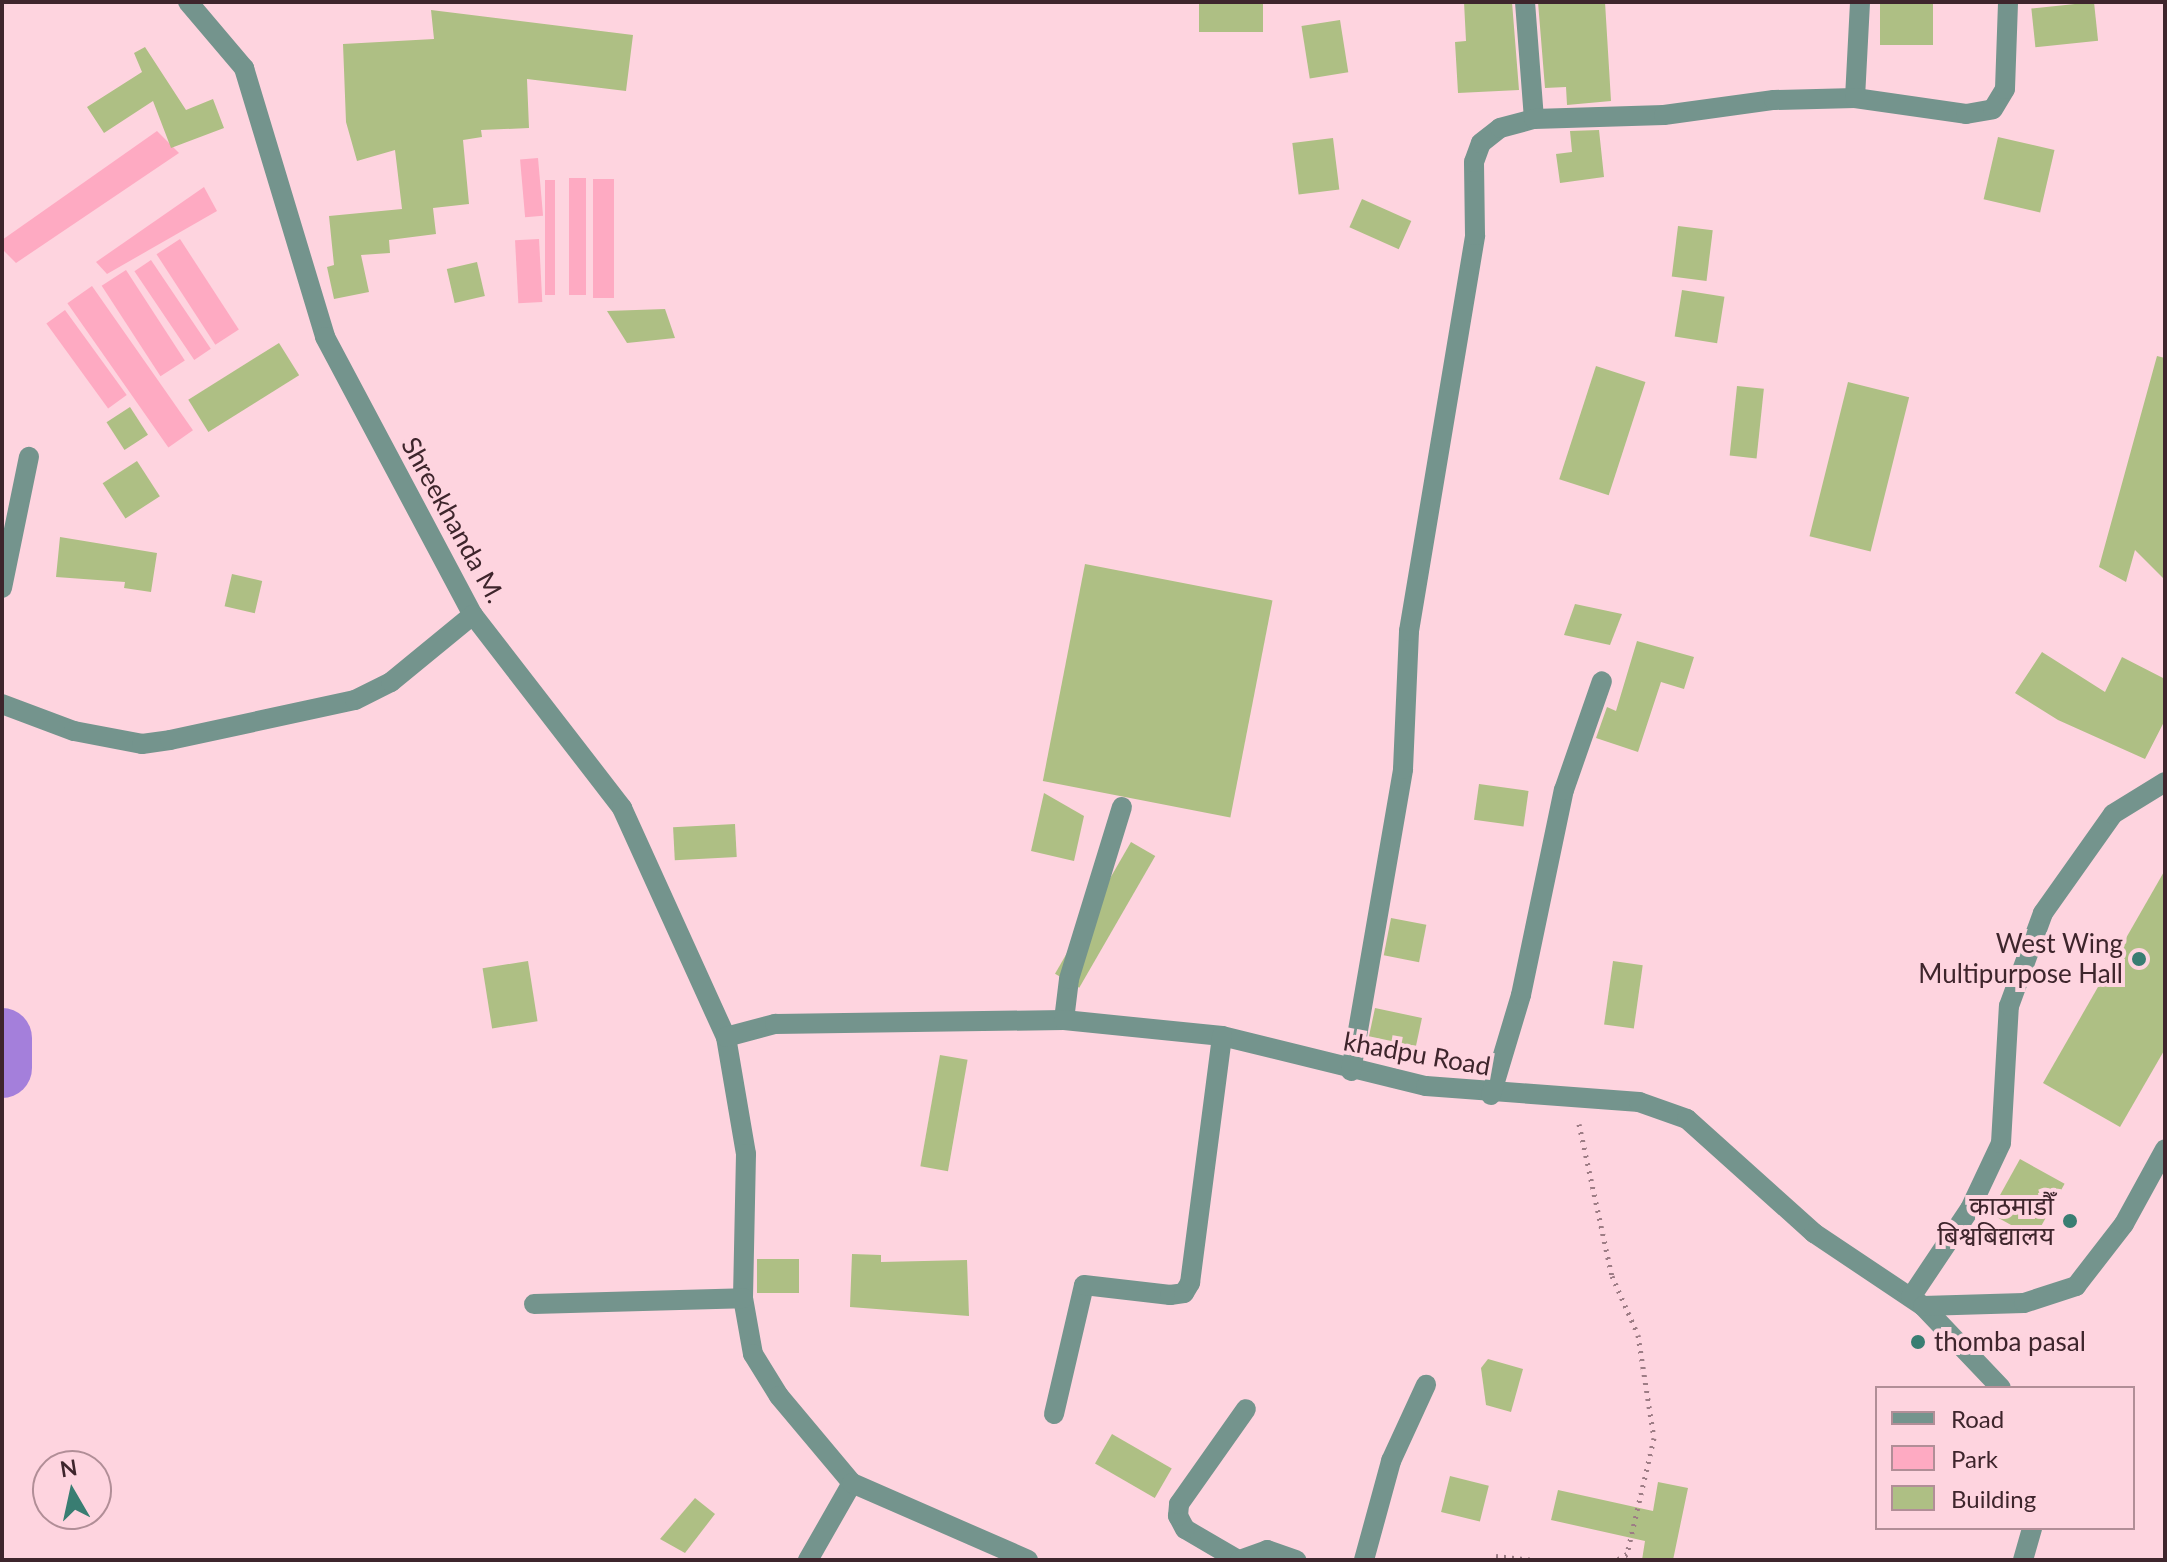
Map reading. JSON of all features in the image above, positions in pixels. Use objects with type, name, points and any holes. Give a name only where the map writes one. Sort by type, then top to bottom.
[{"type":"street","name":"Shreekhanda M.","points":[[188,2],[244,68],[325,337],[473,615],[622,808],[726,1037],[746,1154],[743,1298],[753,1354],[779,1396],[852,1483]]},
{"type":"street","points":[[1525,2],[1534,119]]},
{"type":"street","points":[[1855,98],[1860,2]]},
{"type":"street","points":[[1351,1071],[1403,769],[1409,631],[1475,235],[1474,162],[1481,143],[1500,128],[1534,119],[1855,98],[1966,114],[1993,109],[2005,89],[2008,2]]},
{"type":"street","points":[[2,588],[29,457]]},
{"type":"street","points":[[2,704],[74,731],[142,744],[170,740],[355,700],[391,682],[473,615]]},
{"type":"street","points":[[1491,1095],[1518,1008],[1564,790],[1602,681]]},
{"type":"street","points":[[2165,782],[2113,814],[2043,913],[2009,1006],[2001,1143],[1970,1209],[1917,1301],[2024,1303],[2076,1286],[2124,1224],[2165,1149]]},
{"type":"street","points":[[1064,1020],[1069,979],[1122,807]]},
{"type":"street","name":"khadpu Road","points":[[726,1037],[775,1024],[1064,1020],[1222,1036],[1351,1071],[1491,1095],[1573,1096],[1639,1102],[1687,1119],[1814,1233],[1917,1301],[1999,1386]]},
{"type":"street","points":[[1054,1414],[1084,1285],[1170,1295],[1184,1293],[1190,1283],[1222,1036]]},
{"type":"street","points":[[534,1304],[743,1298]]},
{"type":"street","points":[[1364,1560],[1391,1461],[1426,1385]]},
{"type":"street","points":[[1246,1409],[1179,1504],[1178,1516],[1185,1529],[1239,1560],[1267,1550],[1296,1560]]},
{"type":"street","points":[[808,1560],[852,1483],[1028,1560]]},
{"type":"street","points":[[2023,1560],[2031,1530]]},
{"type":"path","points":[[1573,1096],[1612,1276],[1638,1335],[1654,1438],[1627,1554],[1617,1560]]},
{"type":"path","points":[[1496,1556],[1532,1560]]},
{"type":"green space","points":[[157,131],[179,153],[16,263],[2,249],[2,240]]},
{"type":"green space","points":[[538,158],[543,216],[525,217],[520,160]]},
{"type":"green space","points":[[569,178],[586,178],[586,295],[569,295]]},
{"type":"green space","points":[[593,179],[614,179],[614,298],[593,298]]},
{"type":"green space","points":[[545,180],[555,180],[555,295],[545,295]]},
{"type":"green space","points":[[204,187],[217,211],[107,274],[96,262]]},
{"type":"green space","points":[[180,239],[239,330],[215,345],[157,254]]},
{"type":"green space","points":[[539,239],[542,302],[518,303],[515,240]]},
{"type":"green space","points":[[151,260],[211,349],[194,360],[134,271]]},
{"type":"green space","points":[[126,270],[185,361],[160,376],[102,286]]},
{"type":"green space","points":[[92,286],[193,430],[168,447],[67,303]]},
{"type":"green space","points":[[65,310],[127,395],[108,408],[46,324]]},
{"type":"building","points":[[1199,2],[1263,2],[1263,32],[1199,32]]},
{"type":"building","points":[[1464,2],[1512,2],[1519,90],[1458,93],[1455,42],[1466,41]]},
{"type":"building","points":[[1538,2],[1605,2],[1611,101],[1567,105],[1566,87],[1545,88]]},
{"type":"building","points":[[1880,2],[1933,2],[1933,45],[1880,45]]},
{"type":"building","points":[[2094,2],[2098,41],[2035,47],[2031,9]]},
{"type":"building","points":[[431,10],[633,35],[626,91],[527,79],[529,128],[481,130],[482,137],[463,140],[469,204],[433,208],[436,234],[389,240],[390,253],[361,255],[369,292],[334,299],[327,267],[334,265],[329,216],[402,209],[395,150],[357,161],[346,122],[343,44],[434,39]]},
{"type":"building","points":[[1340,20],[1348,72],[1310,78],[1301,26]]},
{"type":"building","points":[[145,47],[186,110],[213,99],[224,128],[171,148],[153,101],[104,133],[87,107],[142,72],[134,53]]},
{"type":"building","points":[[1599,130],[1604,177],[1560,183],[1556,154],[1572,152],[1570,131]]},
{"type":"building","points":[[1998,137],[2055,150],[2040,212],[1984,199]]},
{"type":"building","points":[[1333,138],[1339,190],[1299,195],[1292,143]]},
{"type":"building","points":[[1362,199],[1411,221],[1399,249],[1349,227]]},
{"type":"building","points":[[1678,226],[1713,230],[1707,281],[1672,277]]},
{"type":"building","points":[[477,262],[485,296],[455,303],[447,269]]},
{"type":"building","points":[[1682,290],[1724,297],[1717,343],[1675,336]]},
{"type":"building","points":[[665,309],[675,338],[627,343],[607,311]]},
{"type":"building","points":[[279,343],[299,375],[208,432],[188,400]]},
{"type":"building","points":[[2157,356],[2165,358],[2165,580],[2135,550],[2126,582],[2099,567]]},
{"type":"building","points":[[1596,366],[1645,382],[1609,495],[1559,479]]},
{"type":"building","points":[[1848,382],[1909,397],[1871,552],[1810,536]]},
{"type":"building","points":[[1737,386],[1764,389],[1757,458],[1730,456]]},
{"type":"building","points":[[130,407],[148,435],[124,450],[107,422]]},
{"type":"building","points":[[137,461],[160,496],[125,519],[103,483]]},
{"type":"building","points":[[60,537],[157,553],[151,592],[124,588],[125,582],[56,577]]},
{"type":"building","points":[[1085,564],[1272,600],[1230,817],[1043,781]]},
{"type":"building","points":[[232,574],[262,581],[255,613],[225,606]]},
{"type":"building","points":[[1575,604],[1622,614],[1610,645],[1564,635]]},
{"type":"building","points":[[1637,641],[1694,657],[1684,689],[1661,682],[1638,752],[1596,738],[1607,707],[1616,711]]},
{"type":"building","points":[[2042,652],[2105,692],[2122,657],[2165,679],[2165,720],[2145,759],[2058,720],[2015,693]]},
{"type":"building","points":[[1479,784],[1529,791],[1524,827],[1474,820]]},
{"type":"building","points":[[1044,793],[1084,816],[1074,861],[1031,851]]},
{"type":"building","points":[[735,824],[737,857],[675,860],[673,827]]},
{"type":"building","points":[[1131,842],[1155,856],[1079,988],[1055,974]]},
{"type":"building","name":"West Wing Multipurpose Hall","points":[[2165,870],[2165,1049],[2120,1127],[2043,1083]]},
{"type":"building","points":[[1391,918],[1426,925],[1419,962],[1384,955]]},
{"type":"building","points":[[528,961],[538,1021],[492,1028],[483,968]]},
{"type":"building","points":[[1613,961],[1643,965],[1634,1029],[1604,1024]]},
{"type":"building","points":[[1375,1008],[1422,1018],[1416,1046],[1369,1036]]},
{"type":"building","points":[[940,1055],[968,1060],[948,1171],[920,1166]]},
{"type":"building","points":[[2020,1159],[2065,1184],[2035,1238],[1990,1213]]},
{"type":"building","points":[[852,1254],[881,1255],[881,1262],[967,1260],[969,1316],[850,1307]]},
{"type":"building","points":[[757,1259],[799,1259],[799,1293],[757,1293]]},
{"type":"building","points":[[1488,1359],[1523,1369],[1511,1412],[1486,1405],[1481,1368]]},
{"type":"building","points":[[1112,1434],[1172,1468],[1155,1498],[1095,1463]]},
{"type":"building","points":[[1450,1476],[1489,1486],[1480,1522],[1441,1512]]},
{"type":"building","points":[[1658,1482],[1688,1488],[1673,1560],[1642,1560],[1645,1541],[1551,1520],[1558,1490],[1653,1511]]},
{"type":"building","points":[[695,1498],[715,1514],[685,1553],[660,1539]]},
{"type":"waterway","points":[[2,1038],[2,1068]]},
{"type":"place","name":"West Wing Multipurpose Hall","points":[[2139,959]]},
{"type":"place","name":"काठमाडौँ बिश्वबिद्यालय","points":[[2070,1221]]},
{"type":"place","name":"thomba pasal","points":[[1918,1342]]}]
